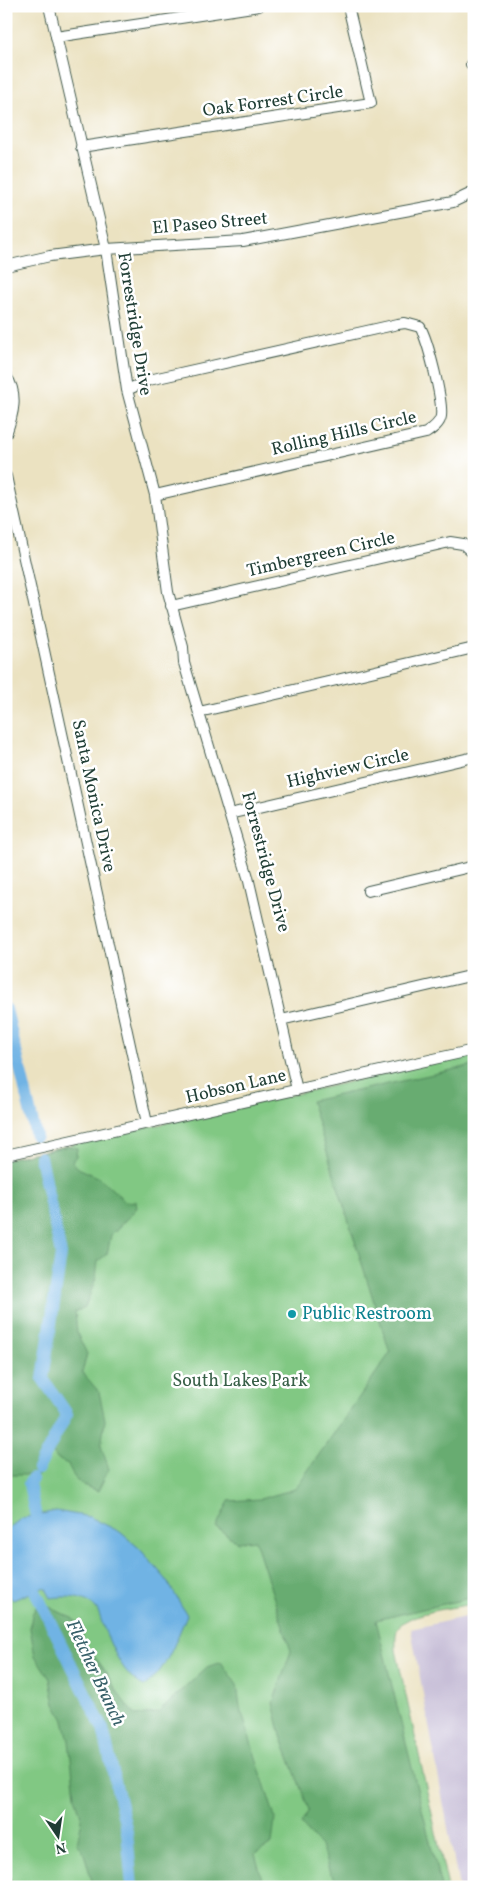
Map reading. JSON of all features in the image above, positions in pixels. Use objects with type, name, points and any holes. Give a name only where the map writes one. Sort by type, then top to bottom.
[{"type":"main road","points":[[6,1879],[8,1887]]},
{"type":"street","name":"Forrestridge Drive","points":[[49,6],[106,249],[127,390],[155,495],[171,606],[183,647],[184,663],[202,711],[232,813],[300,1089]]},
{"type":"street","points":[[56,37],[259,6]]},
{"type":"street","name":"Oak Forrest Circle","points":[[81,147],[371,103],[348,6]]},
{"type":"street","name":"El Paseo Street","points":[[6,266],[50,256],[106,249],[243,241],[453,202],[474,192]]},
{"type":"street","name":"Rolling Hills Circle","points":[[127,390],[149,380],[398,324],[405,323],[420,328],[426,340],[441,405],[441,418],[426,433],[155,495]]},
{"type":"street","points":[[6,376],[12,384],[14,411],[6,434]]},
{"type":"street","name":"Santa Monica Drive","points":[[6,476],[147,1123]]},
{"type":"street","name":"Timbergreen Circle","points":[[171,606],[450,542],[463,544],[474,554]]},
{"type":"street","points":[[202,711],[474,648]]},
{"type":"street","name":"Highview Circle","points":[[232,813],[474,757]]},
{"type":"street","points":[[368,891],[474,866]]},
{"type":"street","points":[[284,1019],[474,975]]},
{"type":"street","name":"Hobson Lane","points":[[6,1155],[474,1050]]},
{"type":"shaded area","points":[[474,1615],[474,1887],[459,1887],[411,1629]]},
{"type":"green space","name":"South Lakes Park","points":[[474,1054],[474,1604],[443,1609],[409,1619],[401,1624],[397,1630],[396,1637],[396,1650],[448,1887],[9,1887],[6,1876],[6,1159]]},
{"type":"green space","points":[[474,1065],[474,1597],[376,1620],[441,1887],[344,1887],[330,1873],[321,1846],[301,1824],[309,1810],[281,1736],[273,1703],[291,1651],[255,1540],[237,1542],[216,1527],[229,1501],[260,1499],[295,1489],[390,1353],[311,1101]]},
{"type":"green space","points":[[69,1146],[77,1148],[76,1156],[72,1161],[78,1168],[100,1178],[126,1202],[136,1201],[137,1208],[111,1235],[107,1254],[98,1261],[96,1278],[85,1307],[75,1312],[77,1333],[87,1354],[82,1372],[99,1392],[105,1420],[101,1446],[109,1469],[98,1491],[79,1482],[68,1464],[57,1459],[51,1450],[39,1463],[39,1475],[6,1475],[6,1159]]},
{"type":"green space","points":[[38,1604],[43,1604],[72,1618],[83,1628],[82,1646],[98,1661],[128,1707],[136,1715],[158,1713],[207,1667],[221,1662],[237,1685],[240,1707],[275,1818],[272,1844],[255,1854],[264,1887],[95,1887],[81,1847],[77,1843],[82,1820],[75,1796],[69,1741],[64,1720],[55,1704],[50,1679],[35,1656],[30,1628],[32,1614]]},
{"type":"water","points":[[56,1511],[90,1517],[120,1532],[139,1548],[166,1579],[187,1615],[165,1663],[152,1680],[144,1686],[124,1668],[106,1634],[96,1608],[91,1604],[75,1598],[51,1598],[45,1587],[13,1600],[6,1593],[6,1530],[22,1518]]},
{"type":"waterway","name":"Fletcher Branch","points":[[6,1009],[36,1136]]},
{"type":"waterway","name":"Fletcher Branch","points":[[38,1469],[67,1414],[43,1379],[61,1254],[40,1157]]},
{"type":"waterway","name":"Fletcher Branch","points":[[32,1479],[29,1484],[36,1517],[35,1531]]},
{"type":"waterway","name":"Fletcher Branch","points":[[33,1576],[32,1585],[103,1729],[127,1832],[132,1887]]},
{"type":"place","name":"Public Restroom","points":[[292,1314]]}]
